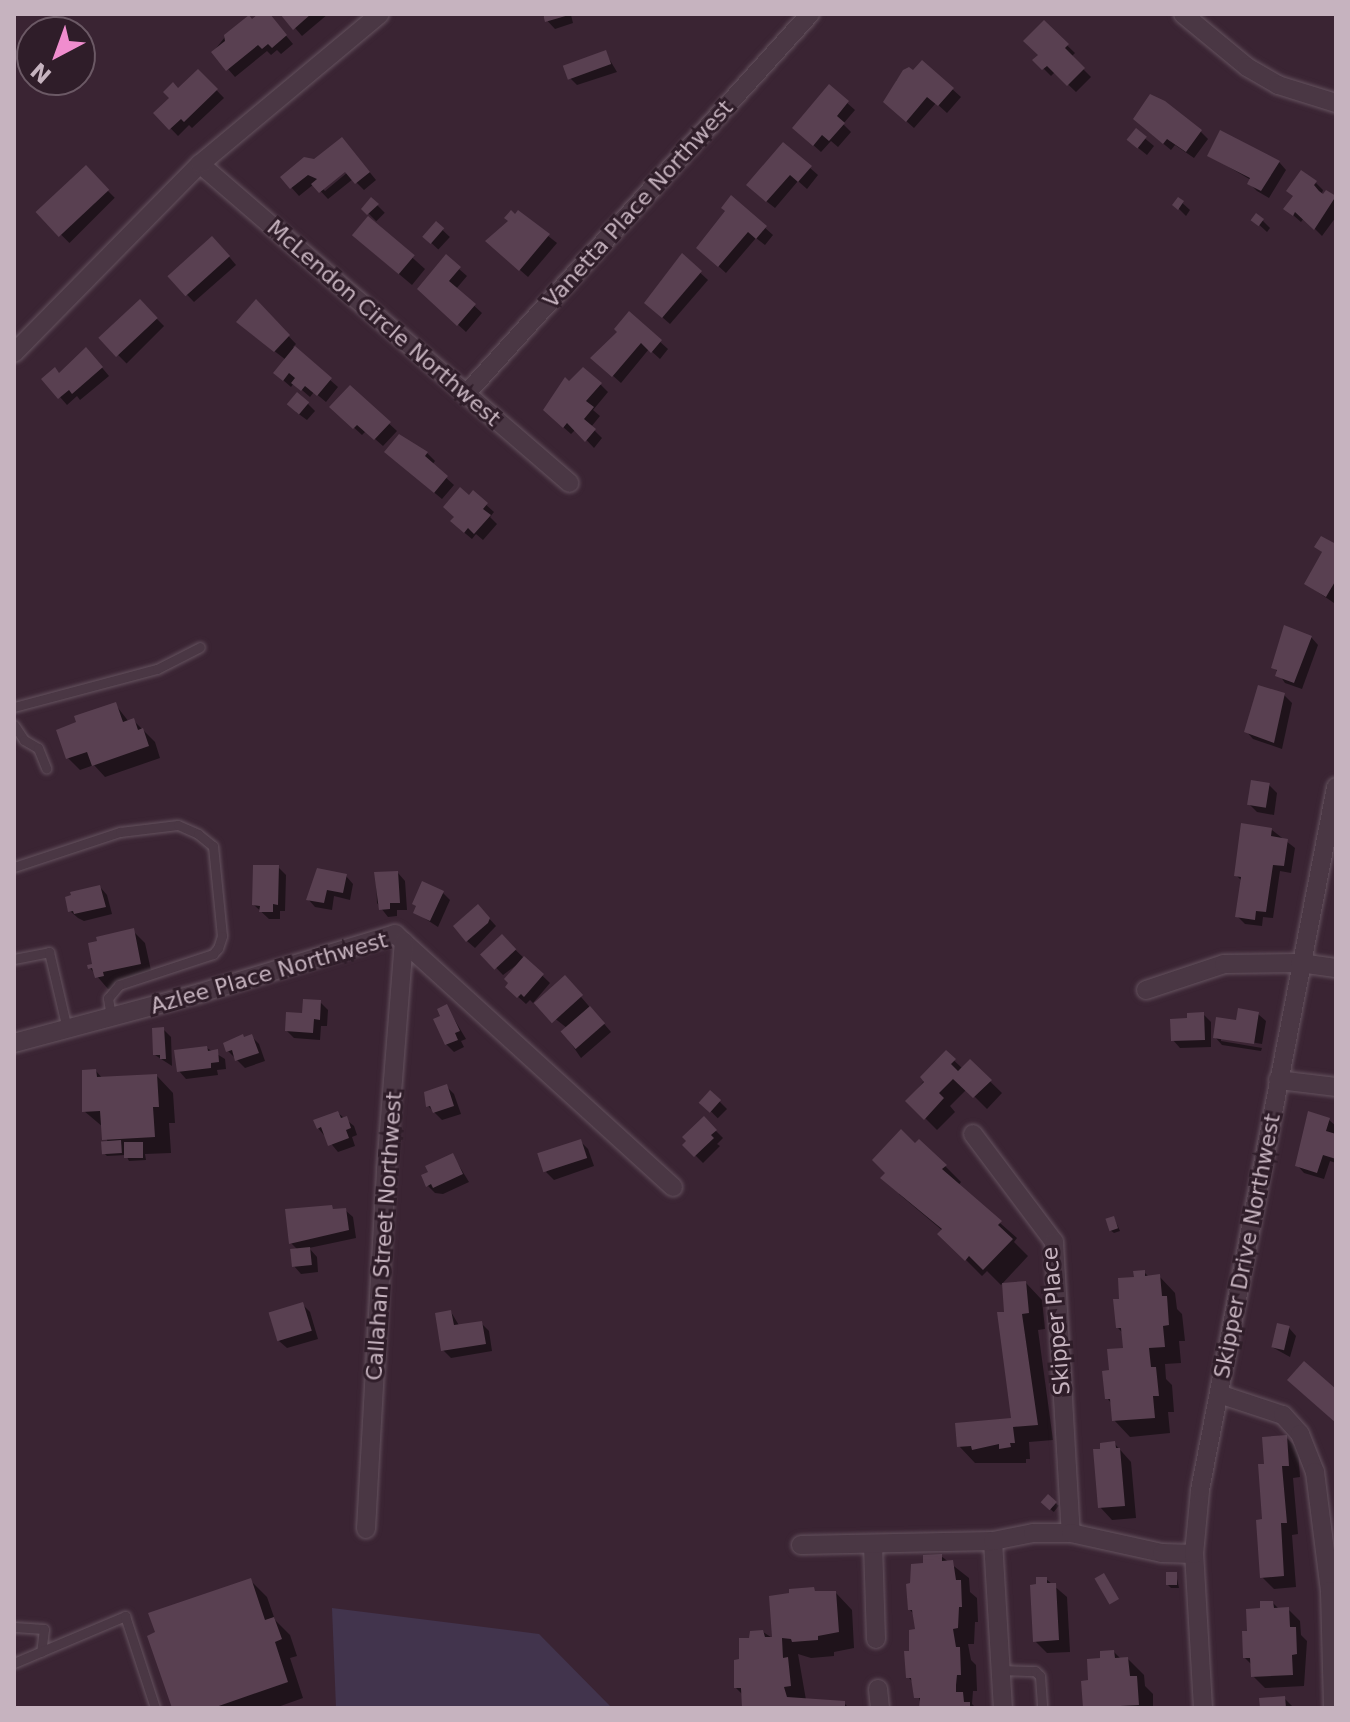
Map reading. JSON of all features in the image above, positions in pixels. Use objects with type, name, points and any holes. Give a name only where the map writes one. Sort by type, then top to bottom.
[{"type":"street","points":[[14,353],[200,164],[380,14]]},
{"type":"street","name":"Vanetta Place Northwest","points":[[466,394],[810,14]]},
{"type":"street","points":[[1183,14],[1247,67],[1278,85],[1336,103]]},
{"type":"street","name":"McLendon Circle Northwest","points":[[200,164],[569,483]]},
{"type":"street","name":"Skipper Drive Northwest","points":[[1203,1708],[1194,1554],[1200,1490],[1336,787]]},
{"type":"street","name":"Azlee Place Northwest","points":[[14,1043],[395,934],[673,1187]]},
{"type":"street","name":"Callahan Street Northwest","points":[[366,1529],[386,1169],[404,942]]},
{"type":"street","points":[[1146,990],[1224,964],[1300,963],[1336,968]]},
{"type":"street","points":[[1278,1080],[1336,1087]]},
{"type":"street","name":"Skipper Place","points":[[973,1134],[1054,1242],[1071,1533]]},
{"type":"street","points":[[1219,1394],[1283,1415],[1300,1434],[1315,1472],[1330,1591],[1333,1708]]},
{"type":"street","points":[[801,1545],[993,1541],[1033,1533],[1071,1533],[1162,1553],[1194,1554]]},
{"type":"street","points":[[993,1541],[1003,1708]]},
{"type":"street","points":[[873,1544],[876,1639]]},
{"type":"lane","points":[[14,708],[157,669],[200,647]]},
{"type":"lane","points":[[14,725],[24,740],[38,748],[46,768]]},
{"type":"lane","points":[[14,867],[120,832],[178,825],[198,834],[213,846],[222,936],[218,948],[213,954],[119,985],[108,998],[111,1017]]},
{"type":"lane","points":[[14,959],[49,952],[67,1029]]},
{"type":"lane","points":[[14,1663],[125,1616],[155,1708]]},
{"type":"lane","points":[[14,1627],[44,1629],[41,1652]]},
{"type":"lane","points":[[1000,1670],[1035,1671],[1040,1676],[1042,1708]]},
{"type":"shaded area","points":[[332,1608],[539,1634],[612,1708],[336,1708]]},
{"type":"building","points":[[258,14],[270,14],[287,35],[272,48],[268,44],[262,49],[258,45],[226,71],[211,52],[225,41],[224,35],[249,15],[252,19]]},
{"type":"building","points":[[280,14],[311,14],[293,30]]},
{"type":"building","points":[[543,14],[569,14],[569,15],[545,22]]},
{"type":"building","points":[[1044,20],[1069,44],[1065,48],[1085,68],[1067,86],[1047,66],[1042,70],[1032,60],[1038,55],[1023,41]]},
{"type":"building","points":[[606,50],[611,64],[568,80],[563,66]]},
{"type":"building","points":[[922,60],[954,88],[938,106],[927,97],[906,122],[883,102],[903,70],[909,67],[913,70]]},
{"type":"building","points":[[198,69],[218,89],[184,122],[181,119],[169,130],[153,113],[169,98],[163,92],[173,82],[178,88]]},
{"type":"building","points":[[829,84],[849,101],[837,116],[845,123],[829,141],[822,135],[813,146],[792,128]]},
{"type":"building","points":[[1150,94],[1165,101],[1202,130],[1186,152],[1167,139],[1163,144],[1133,119]]},
{"type":"building","points":[[1136,128],[1147,137],[1137,148],[1127,140]]},
{"type":"building","points":[[1220,130],[1280,161],[1261,191],[1247,184],[1250,178],[1207,156]]},
{"type":"building","points":[[342,137],[370,172],[355,184],[345,172],[319,193],[311,184],[317,179],[308,175],[290,189],[280,177],[304,157],[314,159]]},
{"type":"building","points":[[783,142],[812,166],[798,182],[790,175],[766,202],[746,185]]},
{"type":"building","points":[[86,165],[109,190],[59,237],[36,212]]},
{"type":"building","points":[[1301,170],[1317,181],[1314,185],[1323,194],[1326,190],[1336,196],[1314,230],[1295,212],[1293,216],[1283,209],[1293,196],[1286,191]]},
{"type":"building","points":[[731,195],[767,226],[756,239],[748,232],[718,267],[696,248],[725,211],[721,208]]},
{"type":"building","points":[[371,197],[379,204],[367,215],[361,209]]},
{"type":"building","points":[[1178,197],[1184,201],[1178,210],[1172,205]]},
{"type":"building","points":[[511,210],[515,214],[518,210],[550,234],[519,271],[485,241],[508,221],[504,218]]},
{"type":"building","points":[[1256,213],[1264,219],[1259,226],[1251,220]]},
{"type":"building","points":[[368,216],[415,255],[399,274],[352,235]]},
{"type":"building","points":[[436,221],[444,228],[431,244],[422,237]]},
{"type":"building","points":[[212,236],[230,256],[185,296],[167,276]]},
{"type":"building","points":[[682,253],[702,271],[662,318],[644,303]]},
{"type":"building","points":[[446,254],[461,267],[449,281],[476,304],[457,326],[417,289]]},
{"type":"building","points":[[140,299],[158,318],[116,357],[98,338]]},
{"type":"building","points":[[256,299],[290,335],[274,352],[236,322]]},
{"type":"building","points":[[629,311],[662,340],[651,353],[641,343],[612,377],[590,358],[617,332],[614,329]]},
{"type":"building","points":[[295,346],[332,378],[317,396],[305,386],[301,391],[291,383],[295,378],[289,373],[283,381],[273,373]]},
{"type":"building","points":[[86,347],[103,367],[72,394],[69,390],[58,399],[41,379],[55,367],[59,373]]},
{"type":"building","points":[[583,367],[602,383],[586,401],[594,407],[584,419],[596,429],[585,442],[567,423],[563,428],[543,410],[565,377],[569,381]]},
{"type":"building","points":[[350,385],[391,422],[374,440],[357,425],[353,429],[329,407]]},
{"type":"building","points":[[297,392],[309,402],[299,415],[287,404]]},
{"type":"building","points":[[399,434],[428,452],[425,456],[448,476],[434,493],[384,452]]},
{"type":"building","points":[[460,487],[469,495],[473,490],[488,503],[483,509],[491,515],[474,534],[468,528],[464,533],[450,521],[454,517],[443,507]]},
{"type":"building","points":[[1321,536],[1336,544],[1336,580],[1326,597],[1304,584],[1322,552],[1314,547]]},
{"type":"building","points":[[1284,625],[1312,636],[1294,683],[1275,676],[1277,670],[1271,668]]},
{"type":"building","points":[[1258,685],[1285,693],[1274,743],[1244,732]]},
{"type":"building","points":[[116,702],[123,722],[134,718],[138,730],[143,728],[149,746],[92,766],[87,752],[66,759],[56,730],[76,722],[74,716]]},
{"type":"building","points":[[1251,780],[1270,783],[1266,808],[1247,805]]},
{"type":"building","points":[[1241,823],[1272,828],[1271,836],[1288,839],[1284,866],[1273,865],[1266,912],[1256,911],[1255,920],[1235,917],[1241,877],[1234,876]]},
{"type":"building","points":[[253,865],[279,865],[278,905],[273,904],[273,912],[259,912],[260,906],[252,905]]},
{"type":"building","points":[[317,868],[347,874],[343,893],[327,890],[324,903],[306,900]]},
{"type":"building","points":[[398,871],[400,903],[390,903],[390,909],[379,910],[374,872]]},
{"type":"building","points":[[422,881],[444,891],[430,921],[413,913],[416,906],[412,904]]},
{"type":"building","points":[[100,885],[106,907],[74,914],[73,911],[68,912],[65,897],[71,895],[70,892]]},
{"type":"building","points":[[478,904],[490,918],[466,942],[453,926]]},
{"type":"building","points":[[134,928],[141,964],[103,972],[104,976],[95,978],[92,968],[88,969],[87,965],[92,964],[88,943],[97,941],[96,937]]},
{"type":"building","points":[[502,934],[516,949],[494,970],[480,954]]},
{"type":"building","points":[[524,956],[544,974],[524,997],[521,994],[517,998],[505,987],[508,983],[504,979]]},
{"type":"building","points":[[565,975],[583,995],[552,1023],[534,1003]]},
{"type":"building","points":[[303,999],[321,1000],[320,1020],[314,1019],[313,1033],[285,1031],[286,1012],[302,1013]]},
{"type":"building","points":[[447,1004],[460,1031],[455,1033],[458,1040],[445,1045],[433,1019],[440,1016],[437,1009]]},
{"type":"building","points":[[590,1006],[605,1023],[576,1049],[561,1032]]},
{"type":"building","points":[[1238,1008],[1259,1012],[1254,1044],[1213,1038],[1216,1017],[1236,1020]]},
{"type":"building","points":[[1204,1012],[1205,1040],[1171,1041],[1170,1019],[1187,1018],[1187,1013]]},
{"type":"building","points":[[164,1027],[166,1059],[160,1059],[160,1055],[153,1055],[152,1028]]},
{"type":"building","points":[[243,1034],[244,1037],[252,1034],[259,1053],[235,1061],[232,1050],[226,1052],[223,1043]]},
{"type":"building","points":[[207,1046],[208,1051],[218,1049],[219,1062],[211,1063],[211,1068],[177,1072],[174,1050]]},
{"type":"building","points":[[946,1050],[956,1059],[951,1064],[958,1071],[970,1059],[992,1080],[973,1098],[953,1079],[939,1093],[944,1098],[924,1120],[905,1101],[924,1082],[920,1077]]},
{"type":"building","points":[[96,1069],[97,1077],[157,1074],[159,1107],[153,1107],[155,1137],[102,1140],[100,1111],[82,1112],[82,1070]]},
{"type":"building","points":[[447,1084],[454,1106],[433,1113],[430,1106],[426,1107],[424,1092]]},
{"type":"building","points":[[710,1090],[721,1100],[710,1113],[699,1103]]},
{"type":"building","points":[[338,1111],[341,1118],[347,1116],[351,1128],[346,1130],[349,1138],[328,1146],[321,1127],[317,1129],[313,1120]]},
{"type":"building","points":[[1308,1111],[1330,1118],[1326,1131],[1336,1134],[1336,1159],[1323,1155],[1317,1173],[1295,1166]]},
{"type":"building","points":[[704,1116],[717,1130],[711,1135],[714,1138],[694,1157],[682,1145],[686,1141],[682,1137]]},
{"type":"building","points":[[901,1129],[915,1143],[919,1139],[947,1165],[942,1169],[1002,1221],[998,1225],[1013,1239],[983,1270],[969,1256],[965,1261],[937,1234],[942,1229],[880,1178],[885,1173],[872,1160]]},
{"type":"building","points":[[581,1139],[587,1158],[543,1172],[537,1153]]},
{"type":"building","points":[[121,1140],[122,1153],[102,1154],[101,1141]]},
{"type":"building","points":[[124,1142],[143,1142],[143,1158],[124,1158]]},
{"type":"building","points":[[453,1153],[463,1174],[433,1188],[431,1184],[426,1187],[421,1175],[428,1172],[425,1166]]},
{"type":"building","points":[[332,1205],[333,1209],[346,1208],[349,1230],[289,1244],[285,1209]]},
{"type":"building","points":[[1114,1216],[1118,1228],[1109,1231],[1105,1219]]},
{"type":"building","points":[[310,1247],[312,1265],[292,1267],[290,1249]]},
{"type":"building","points":[[1145,1270],[1145,1276],[1160,1274],[1162,1296],[1167,1296],[1169,1325],[1163,1326],[1165,1347],[1149,1348],[1151,1367],[1156,1367],[1159,1396],[1153,1396],[1155,1418],[1112,1421],[1110,1399],[1105,1399],[1102,1371],[1109,1370],[1107,1349],[1123,1348],[1121,1328],[1116,1328],[1113,1299],[1119,1299],[1118,1278],[1134,1277],[1133,1271]]},
{"type":"building","points":[[1026,1281],[1029,1313],[1022,1314],[1038,1425],[1013,1427],[1015,1443],[1010,1443],[1011,1447],[999,1449],[999,1444],[972,1450],[971,1446],[957,1447],[955,1423],[1011,1418],[997,1312],[1004,1312],[1002,1283]]},
{"type":"building","points":[[303,1302],[312,1331],[277,1341],[269,1313]]},
{"type":"building","points":[[451,1310],[454,1325],[482,1321],[486,1344],[441,1351],[435,1313]]},
{"type":"building","points":[[1277,1323],[1290,1326],[1284,1350],[1271,1347]]},
{"type":"building","points":[[1304,1361],[1336,1389],[1336,1423],[1287,1380]]},
{"type":"building","points":[[1287,1435],[1289,1466],[1282,1466],[1287,1523],[1281,1523],[1284,1576],[1260,1578],[1256,1520],[1262,1519],[1258,1464],[1264,1464],[1262,1437]]},
{"type":"building","points":[[1115,1441],[1116,1448],[1120,1448],[1125,1506],[1098,1508],[1093,1449],[1100,1449],[1100,1443]]},
{"type":"building","points":[[1048,1494],[1057,1502],[1050,1510],[1041,1502]]},
{"type":"building","points":[[942,1554],[942,1561],[953,1560],[956,1580],[961,1580],[962,1607],[959,1607],[958,1628],[953,1629],[956,1647],[960,1647],[961,1675],[957,1675],[956,1692],[963,1692],[964,1702],[970,1702],[970,1708],[919,1708],[920,1698],[914,1698],[911,1678],[906,1678],[904,1651],[909,1651],[909,1630],[915,1629],[912,1610],[908,1610],[906,1584],[910,1583],[911,1564],[923,1563],[923,1555]]},
{"type":"building","points":[[1166,1572],[1177,1572],[1177,1585],[1166,1585]]},
{"type":"building","points":[[1104,1573],[1119,1599],[1109,1604],[1094,1578]]},
{"type":"building","points":[[1036,1577],[1047,1577],[1047,1583],[1056,1583],[1059,1640],[1033,1642],[1030,1585],[1036,1584]]},
{"type":"building","points":[[251,1578],[265,1620],[274,1617],[282,1639],[275,1642],[288,1682],[213,1708],[172,1708],[147,1636],[155,1632],[148,1613]]},
{"type":"building","points":[[814,1587],[815,1591],[836,1591],[839,1632],[818,1636],[818,1640],[792,1642],[791,1639],[782,1638],[783,1658],[788,1657],[791,1686],[784,1687],[787,1697],[845,1701],[845,1708],[742,1708],[741,1688],[734,1688],[734,1660],[739,1659],[739,1638],[749,1638],[750,1631],[763,1630],[765,1637],[772,1637],[769,1596],[789,1593],[789,1589]]},
{"type":"building","points":[[1260,1601],[1273,1601],[1274,1608],[1289,1607],[1290,1627],[1296,1627],[1297,1654],[1292,1655],[1293,1675],[1251,1677],[1250,1658],[1243,1658],[1242,1631],[1247,1631],[1246,1609],[1260,1608]]},
{"type":"building","points":[[1114,1650],[1115,1658],[1128,1657],[1130,1676],[1137,1676],[1139,1705],[1083,1708],[1081,1681],[1088,1680],[1087,1659],[1100,1658],[1100,1651]]},
{"type":"building","points":[[1285,1696],[1286,1708],[1260,1708],[1259,1698]]}]
